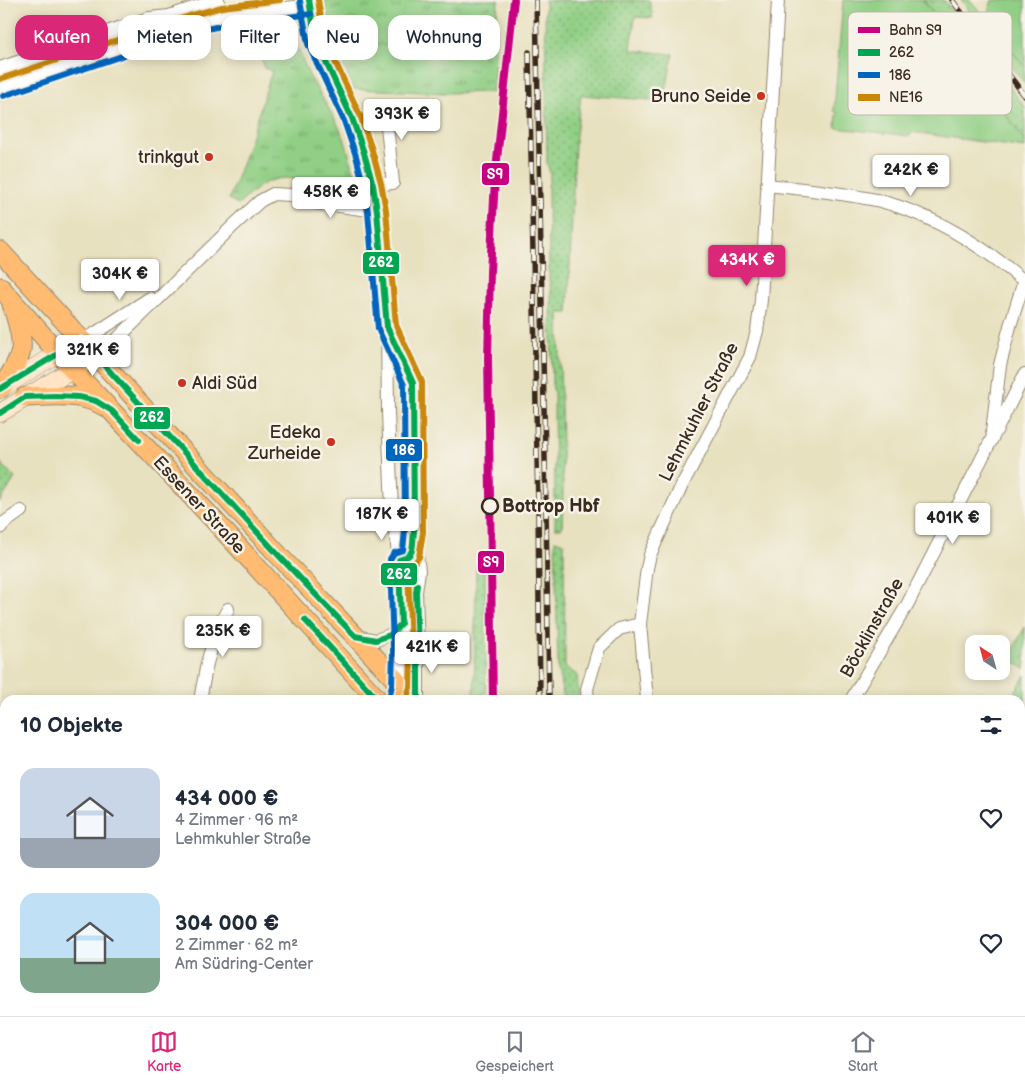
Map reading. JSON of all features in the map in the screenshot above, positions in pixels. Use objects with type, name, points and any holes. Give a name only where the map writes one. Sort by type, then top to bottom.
[{"type":"main road","name":"Essener Straße","points":[[0,251],[355,636],[399,693]]},
{"type":"main road","name":"Essener Straße","points":[[5,293],[73,370],[373,695]]},
{"type":"main road","points":[[0,389],[18,361],[21,349],[20,334],[5,293]]},
{"type":"main road","points":[[0,389],[81,340]]},
{"type":"main road","points":[[0,414],[95,356]]},
{"type":"main road","points":[[26,397],[79,397],[96,402],[112,411]]},
{"type":"street","points":[[0,68],[150,18],[169,16],[218,0]]},
{"type":"street","name":"Lehmkuhler Straße","points":[[647,695],[640,624],[650,556],[682,485],[750,357],[757,331],[761,300],[778,0]]},
{"type":"street","points":[[0,88],[191,24],[223,16],[309,3],[316,42],[355,125],[373,185],[377,210],[387,327],[392,518],[403,559],[416,592]]},
{"type":"street","points":[[355,125],[386,117],[393,183],[373,185]]},
{"type":"street","name":"Böcklinstraße","points":[[767,185],[829,192],[882,201],[909,210],[941,224],[980,246],[1024,282],[1000,366],[991,440]]},
{"type":"street","points":[[95,356],[115,341],[260,201],[273,194],[291,194],[316,203],[377,210]]},
{"type":"street","points":[[81,340],[94,334],[171,285]]},
{"type":"street","name":"Böcklinstraße","points":[[854,695],[906,605],[1025,374]]},
{"type":"street","points":[[0,528],[21,511]]},
{"type":"street","points":[[403,559],[411,554],[414,531],[419,572],[416,592],[418,695]]},
{"type":"street","points":[[399,693],[402,652],[403,559]]},
{"type":"street","points":[[201,695],[207,663],[217,629],[228,608]]},
{"type":"street","points":[[355,636],[376,640],[390,635],[401,624]]},
{"type":"street","points":[[588,695],[587,689],[599,648],[619,629],[640,624]]},
{"type":"green space","points":[[324,0],[498,0],[497,15],[388,15],[388,60],[495,60],[493,92],[446,93],[353,89],[341,60],[378,60],[378,15],[327,15]]},
{"type":"green space","points":[[545,0],[649,0],[653,18],[635,17],[631,50],[673,54],[664,101],[581,95],[575,144],[568,313],[559,313],[563,491],[562,528],[555,528],[554,394],[552,384],[551,290],[549,279],[548,185],[550,177],[547,163]]},
{"type":"green space","points":[[843,0],[923,0],[932,12],[848,12],[848,115],[1006,115],[1025,142],[1025,148],[911,132],[910,136],[836,128],[837,112],[834,111]]},
{"type":"green space","points":[[923,0],[944,0],[953,12],[932,12]]},
{"type":"green space","points":[[961,0],[970,0],[980,12],[970,12]]},
{"type":"green space","points":[[992,0],[1025,0],[1025,67],[1012,51],[1012,12],[988,12]]},
{"type":"green space","points":[[298,49],[309,75],[344,138],[356,178],[356,194],[346,198],[335,198],[337,189],[288,178],[272,180],[260,186],[238,205],[229,199],[248,148],[272,71],[264,68],[261,60],[298,60]]},
{"type":"green space","points":[[1012,51],[1025,67],[1025,84],[1012,67]]},
{"type":"green space","points":[[1012,90],[1025,107],[1025,142],[1006,115],[1012,115]]},
{"type":"green space","points":[[0,462],[15,478],[0,502]]},
{"type":"green space","points":[[555,540],[564,543],[565,667],[577,675],[579,695],[563,695],[558,670]]},
{"type":"green space","points":[[476,566],[485,566],[486,695],[474,695]]},
{"type":"green space","points":[[1025,627],[1025,669],[1010,659],[1010,654]]},
{"type":"green space","points":[[1025,675],[1025,695],[1014,695]]},
{"type":"railway","points":[[536,0],[549,695]]},
{"type":"railway","points":[[952,0],[961,12]]},
{"type":"railway","points":[[529,52],[540,695]]},
{"type":"railway","points":[[1012,79],[1025,96]]},
{"type":"rail line","name":"S9","points":[[493,695],[488,358],[490,272],[495,179],[514,0]]},
{"type":"transit line","name":"NE16","points":[[0,79],[189,16],[222,7],[280,0]]},
{"type":"transit line","name":"262","points":[[0,389],[81,340],[355,636],[376,640],[390,635],[401,624],[399,560],[411,553],[414,531],[413,383],[387,327],[373,185],[352,118],[316,41],[309,0]]},
{"type":"transit line","name":"NE16","points":[[318,0],[324,38],[360,115],[381,183],[386,210],[396,325],[422,382],[423,532],[419,557],[413,565],[408,567],[411,651],[410,687],[408,695]]},
{"type":"transit line","name":"186","points":[[300,1],[308,44],[344,121],[356,156],[368,212],[378,329],[404,385],[405,530],[403,550],[394,553],[390,559],[393,651],[392,685],[390,695]]},
{"type":"transit line","name":"186","points":[[3,96],[193,32],[225,25],[311,14]]},
{"type":"transit line","name":"262","points":[[0,413],[25,397],[79,397],[96,401],[112,411],[139,440]]},
{"type":"transit line","name":"262","points":[[417,585],[418,695]]},
{"type":"transit line","name":"262","points":[[305,620],[373,695]]},
{"type":"place","name":"Bruno Seide","points":[[761,96]]},
{"type":"place","name":"trinkgut","points":[[209,157]]},
{"type":"place","name":"Aldi Süd","points":[[182,383]]},
{"type":"place","name":"Edeka Zurheide","points":[[331,442]]},
{"type":"place","name":"Bottrop Hbf","points":[[490,506]]}]
